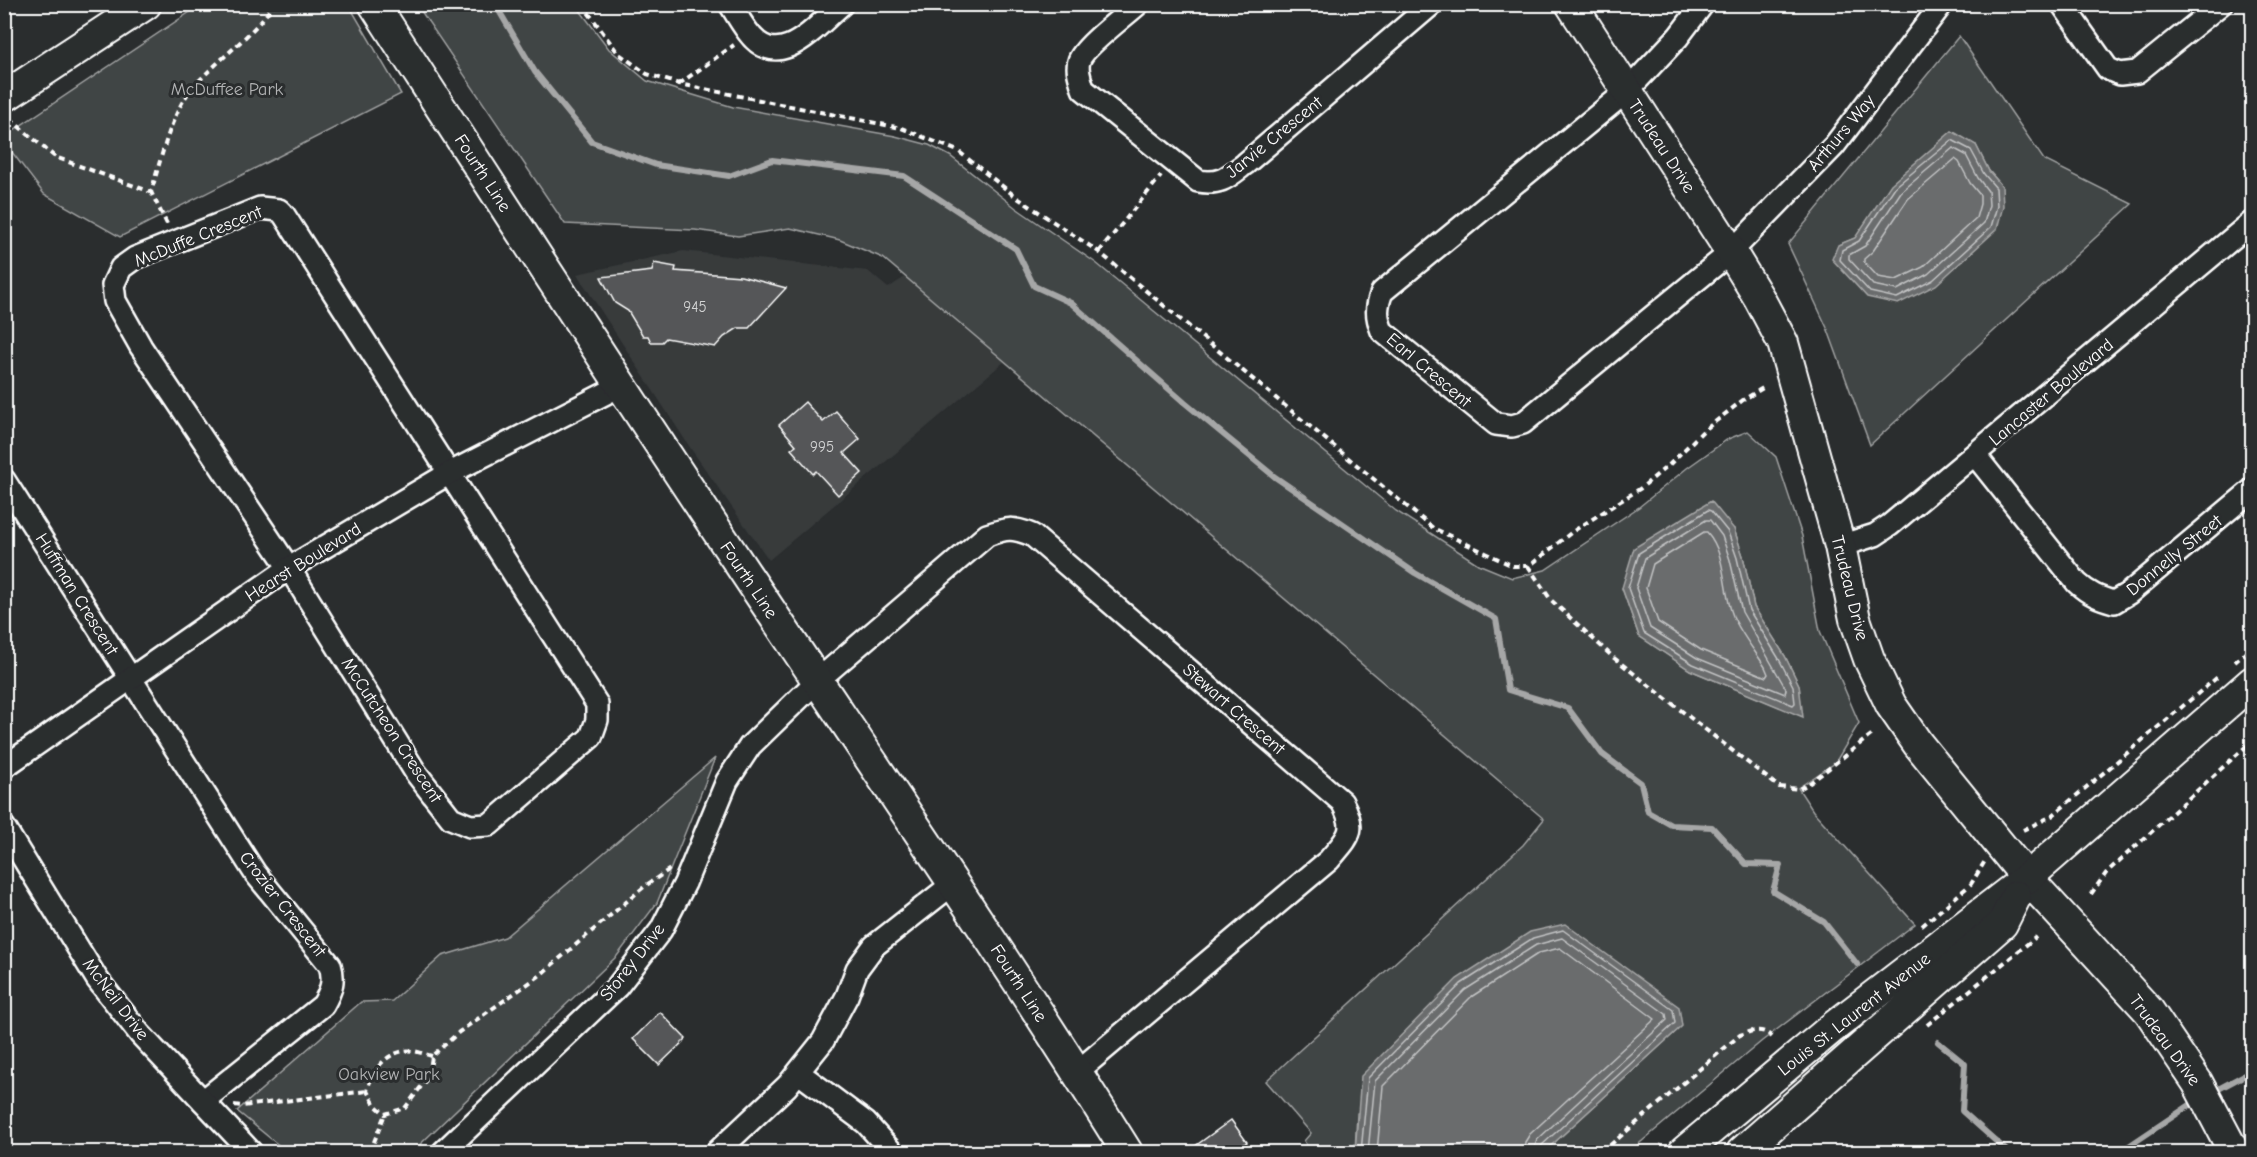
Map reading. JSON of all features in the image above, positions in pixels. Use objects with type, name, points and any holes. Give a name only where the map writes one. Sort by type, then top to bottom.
[{"type":"main road","points":[[4,96],[146,4]]},
{"type":"main road","name":"Fourth Line","points":[[375,4],[620,386],[954,883],[1077,1072],[1126,1152]]},
{"type":"main road","name":"Trudeau Drive","points":[[1571,4],[1731,252],[1783,343],[1840,546],[1855,619],[1869,659],[1891,705],[1918,744],[2027,878],[2149,1011],[2197,1082],[2234,1152]]},
{"type":"main road","name":"Louis St. Laurent Avenue","points":[[1684,1152],[1832,1028],[2027,878],[2243,672]]},
{"type":"main road","name":"Louis St. Laurent Avenue","points":[[1742,1152],[2002,924],[2027,878]]},
{"type":"street","points":[[730,4],[749,34],[764,47],[775,51],[794,45],[842,4]]},
{"type":"street","name":"Jarvie Crescent","points":[[1138,4],[1084,51],[1079,61],[1079,74],[1083,89],[1198,181],[1211,184],[1223,180],[1432,4]]},
{"type":"street","name":"Earl Crescent","points":[[1703,4],[1678,37],[1626,92],[1382,292],[1377,304],[1376,316],[1382,331],[1478,410],[1496,424],[1512,426],[1523,423],[1731,252]]},
{"type":"street","name":"Arthurs Way","points":[[1731,252],[1834,146],[1942,4]]},
{"type":"street","points":[[2062,4],[2108,69],[2120,74],[2136,72],[2221,4]]},
{"type":"street","name":"McDuffe Crescent","points":[[289,568],[147,357],[114,301],[113,285],[121,268],[135,258],[260,208],[279,210],[448,474]]},
{"type":"street","name":"Lancaster Boulevard","points":[[1840,546],[1875,535],[1890,525],[2253,222]]},
{"type":"street","name":"Hearst Boulevard","points":[[4,767],[289,568],[448,474],[620,386]]},
{"type":"street","name":"Donnelly Street","points":[[1975,455],[2078,583],[2088,593],[2114,602],[2253,490]]},
{"type":"street","name":"McCutcheon Crescent","points":[[289,568],[416,773],[451,818],[470,826],[489,825],[591,737],[597,720],[597,704],[448,474]]},
{"type":"street","name":"Huffman Crescent","points":[[4,480],[130,678]]},
{"type":"street","name":"Stewart Crescent","points":[[817,681],[987,535],[1004,529],[1016,528],[1032,535],[1342,802],[1348,813],[1350,832],[1346,841],[1329,860],[1077,1072]]},
{"type":"street","name":"Crozier Crescent","points":[[130,678],[255,873],[324,955],[334,977],[331,990],[323,1005],[203,1101]]},
{"type":"street","name":"Storey Drive","points":[[443,1152],[617,987],[661,930],[685,883],[727,781],[750,746],[817,681]]},
{"type":"street","name":"McNeil Drive","points":[[4,827],[97,979],[140,1035],[250,1152]]},
{"type":"street","points":[[717,1152],[774,1100],[799,1073],[823,1041],[847,996],[857,969],[874,946],[954,883]]},
{"type":"street","points":[[799,1073],[866,1123],[892,1152]]},
{"type":"path","points":[[151,192],[170,128],[192,88],[262,22],[274,4]]},
{"type":"path","points":[[582,4],[618,53],[647,74],[679,84],[901,128],[958,151],[1016,197],[1099,252],[1433,528],[1513,566],[1528,566],[1572,532],[1641,488],[1670,464],[1702,432],[1743,399],[1766,386]]},
{"type":"path","points":[[679,84],[749,34]]},
{"type":"path","points":[[4,115],[56,158],[151,192],[176,241]]},
{"type":"path","points":[[1099,252],[1173,162]]},
{"type":"path","points":[[1528,566],[1551,600],[1614,658],[1779,787],[1799,789],[1810,783],[1875,732]]},
{"type":"path","points":[[2243,672],[2253,647]]},
{"type":"path","points":[[2023,830],[2052,816],[2225,670]]},
{"type":"path","points":[[2089,894],[2107,873],[2253,741]]},
{"type":"path","points":[[385,1114],[405,1108],[429,1076],[432,1056],[459,1032],[539,976],[645,886],[699,849]]},
{"type":"path","points":[[1922,1029],[2036,937]]},
{"type":"path","points":[[2023,938],[2028,944]]},
{"type":"path","points":[[1602,1152],[1740,1035],[1757,1029],[1772,1037]]},
{"type":"path","points":[[385,1114],[375,1105],[367,1091],[370,1077],[383,1060],[405,1050],[432,1056]]},
{"type":"path","points":[[203,1101],[243,1106],[367,1091]]},
{"type":"path","points":[[370,1152],[385,1114]]},
{"type":"shaded area","points":[[683,251],[868,271],[888,288],[905,277],[1004,362],[769,560],[691,449],[577,274]]},
{"type":"green space","name":"McDuffee Park","points":[[202,4],[349,5],[401,94],[120,237],[44,194],[5,143],[5,136]]},
{"type":"green space","points":[[417,5],[576,5],[609,49],[647,81],[733,107],[895,136],[929,145],[950,156],[1016,208],[1096,263],[1396,511],[1478,564],[1512,578],[1545,570],[1639,507],[1687,468],[1728,439],[1748,431],[1776,457],[1802,536],[1820,631],[1859,723],[1835,763],[1798,788],[1813,811],[1915,924],[1762,1041],[1629,1152],[1544,1152],[1682,1026],[1357,1113],[1355,1152],[1306,1152],[1309,1149],[1304,1141],[1311,1133],[1266,1081],[1523,845],[1544,819],[883,258],[840,240],[790,228],[738,236],[695,230],[565,224]],"holes":[[[1734,529],[1743,556],[1754,607],[1785,656],[1799,685],[1802,716],[1690,670],[1639,636],[1622,588]]]},
{"type":"green space","points":[[1959,36],[2044,160],[2132,204],[1870,445],[1828,330],[1788,244]],"holes":[[[1976,145],[1989,171],[2002,186],[1838,245],[1855,238]]]},
{"type":"green space","name":"Oakview Park","points":[[715,758],[657,903],[617,956],[412,1152],[287,1152],[237,1111],[361,1002],[392,1001],[442,956],[505,937]]},
{"type":"water","points":[[1952,131],[1976,145],[1989,171],[2002,186],[2003,206],[1997,229],[1936,285],[1898,304],[1867,297],[1832,259],[1838,245],[1855,238],[1891,184]]},
{"type":"water","points":[[1711,501],[1734,529],[1743,556],[1754,607],[1785,656],[1799,685],[1803,717],[1690,670],[1639,636],[1622,588],[1634,548]]},
{"type":"water","points":[[1565,924],[1679,1007],[1682,1026],[1544,1152],[1355,1152],[1361,1076],[1457,979],[1530,932]]},
{"type":"building","points":[[654,263],[676,267],[675,271],[741,276],[786,288],[749,328],[738,328],[724,337],[715,347],[666,338],[662,342],[651,342],[648,336],[643,336],[628,311],[615,303],[601,277],[652,271]]},
{"type":"building","points":[[805,402],[823,422],[836,411],[860,439],[844,453],[862,473],[838,495],[816,471],[813,474],[791,449],[796,445],[779,425]]},
{"type":"building","points":[[660,1012],[686,1039],[659,1065],[633,1039]]},
{"type":"building","points":[[1231,1120],[1247,1142],[1232,1152],[1187,1152]]},
{"type":"waterway","points":[[495,4],[535,72],[592,142],[656,165],[729,176],[772,160],[904,176],[1016,249],[1034,286],[1071,303],[1185,403],[1275,477],[1415,573],[1496,619],[1508,690],[1568,708],[1602,754],[1641,783],[1648,812],[1671,825],[1712,827],[1746,864],[1780,865],[1773,891],[1824,922],[1857,964]]},
{"type":"waterway","points":[[1938,1042],[1965,1064],[1962,1111],[2008,1152]]},
{"type":"waterway","points":[[2211,1093],[2252,1071]]},
{"type":"waterway","points":[[2120,1152],[2196,1101]]}]
